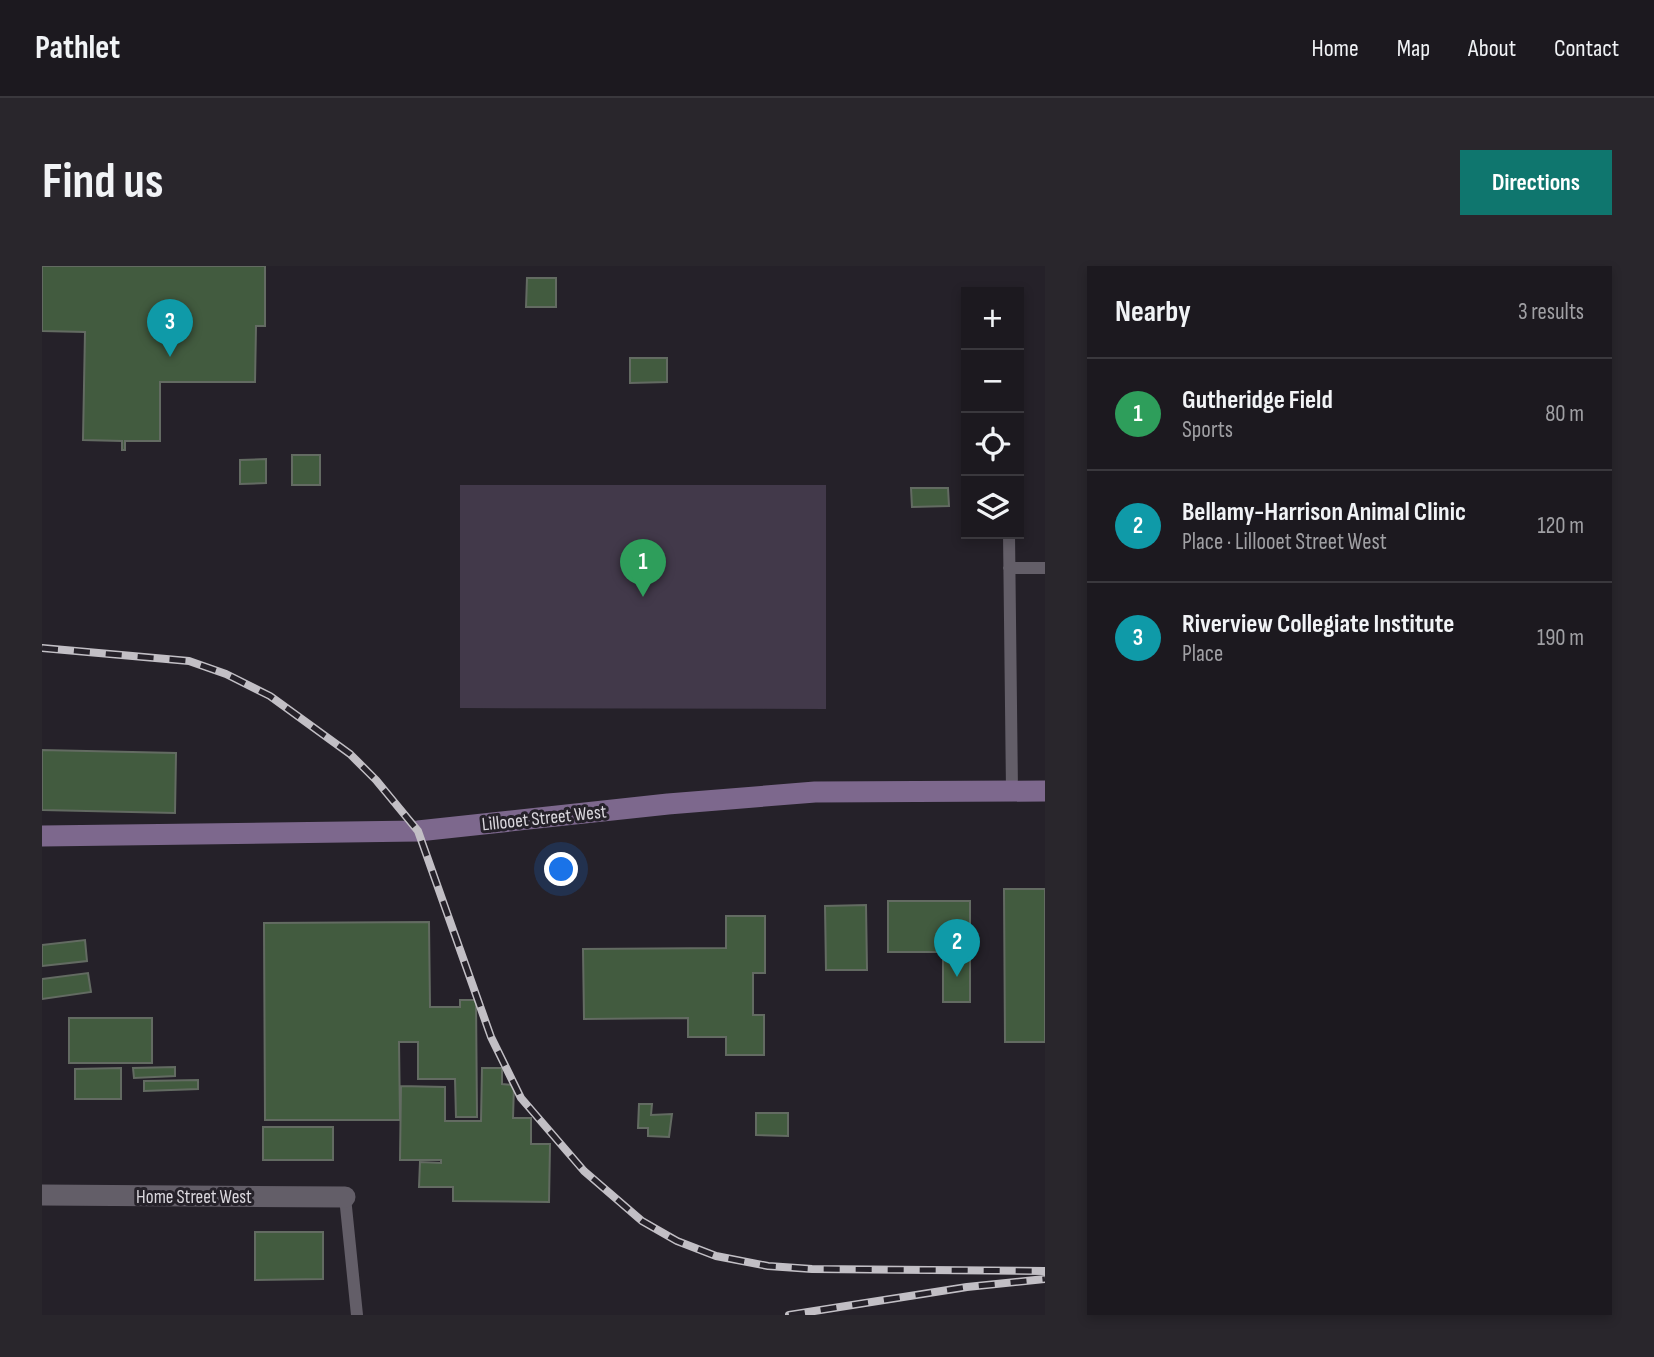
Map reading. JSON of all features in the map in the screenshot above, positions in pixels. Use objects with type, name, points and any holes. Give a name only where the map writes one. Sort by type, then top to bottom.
[{"type":"main road","name":"Lillooet Street West","points":[[42,836],[418,831],[668,804],[815,792],[1045,791]]},
{"type":"street","name":"Home Street West","points":[[42,1195],[345,1197]]},
{"type":"lane","points":[[1009,539],[1012,792]]},
{"type":"lane","points":[[1009,568],[1045,568]]},
{"type":"lane","points":[[345,1197],[357,1315]]},
{"type":"shaded area","points":[[460,485],[826,485],[826,709],[460,708]]},
{"type":"building","points":[[42,266],[265,266],[265,326],[256,326],[255,382],[160,382],[160,441],[125,441],[125,450],[122,450],[122,441],[83,440],[85,332],[42,331]]},
{"type":"building","points":[[527,278],[556,278],[556,307],[526,307]]},
{"type":"building","points":[[630,358],[667,358],[667,382],[630,383]]},
{"type":"building","points":[[292,455],[320,455],[320,485],[292,485]]},
{"type":"building","points":[[266,459],[266,483],[240,484],[240,460]]},
{"type":"building","points":[[911,488],[948,488],[949,506],[912,507]]},
{"type":"building","points":[[42,750],[176,753],[175,813],[42,810]]},
{"type":"building","points":[[1004,889],[1045,889],[1045,1042],[1005,1042]]},
{"type":"building","points":[[888,901],[970,901],[970,1002],[943,1002],[943,952],[888,952]]},
{"type":"building","points":[[866,905],[867,970],[826,970],[825,906]]},
{"type":"building","points":[[726,916],[765,916],[765,973],[753,973],[753,1015],[764,1015],[764,1055],[726,1055],[726,1037],[688,1037],[688,1018],[584,1019],[583,949],[726,948]]},
{"type":"building","points":[[429,922],[430,1007],[460,1007],[460,1000],[476,1000],[477,1117],[456,1117],[455,1079],[418,1079],[418,1042],[399,1042],[400,1120],[265,1120],[264,923]]},
{"type":"building","points":[[85,940],[87,961],[42,966],[42,945]]},
{"type":"building","points":[[88,973],[91,992],[42,999],[42,979]]},
{"type":"building","points":[[69,1018],[152,1018],[152,1063],[69,1063]]},
{"type":"building","points":[[175,1067],[175,1076],[134,1078],[133,1068]]},
{"type":"building","points":[[121,1068],[121,1099],[75,1099],[75,1069]]},
{"type":"building","points":[[482,1068],[502,1068],[502,1084],[514,1085],[513,1118],[531,1118],[531,1144],[550,1144],[549,1202],[453,1201],[453,1187],[419,1187],[420,1162],[441,1163],[441,1160],[400,1160],[401,1086],[445,1087],[445,1121],[481,1121]]},
{"type":"building","points":[[198,1080],[198,1089],[144,1091],[144,1081]]},
{"type":"building","points":[[639,1104],[652,1104],[651,1115],[672,1114],[669,1137],[648,1136],[648,1128],[638,1128]]},
{"type":"building","points":[[756,1113],[788,1113],[788,1136],[756,1135]]},
{"type":"building","points":[[263,1127],[333,1127],[333,1160],[263,1160]]},
{"type":"building","points":[[255,1232],[323,1232],[323,1279],[255,1280]]},
{"type":"railway","points":[[42,648],[189,661],[226,674],[270,696],[350,754],[376,780],[418,831],[491,1037],[521,1098],[584,1171],[642,1221],[677,1241],[716,1256],[768,1266],[812,1269],[1045,1271]]},
{"type":"railway","points":[[789,1315],[967,1287],[1045,1279]]},
{"type":"place","name":"Riverview Collegiate Institute","points":[[170,357]]},
{"type":"place","name":"Gutheridge Field","points":[[643,597]]},
{"type":"place","name":"Bellamy-Harrison Animal Clinic","points":[[957,977]]}]
